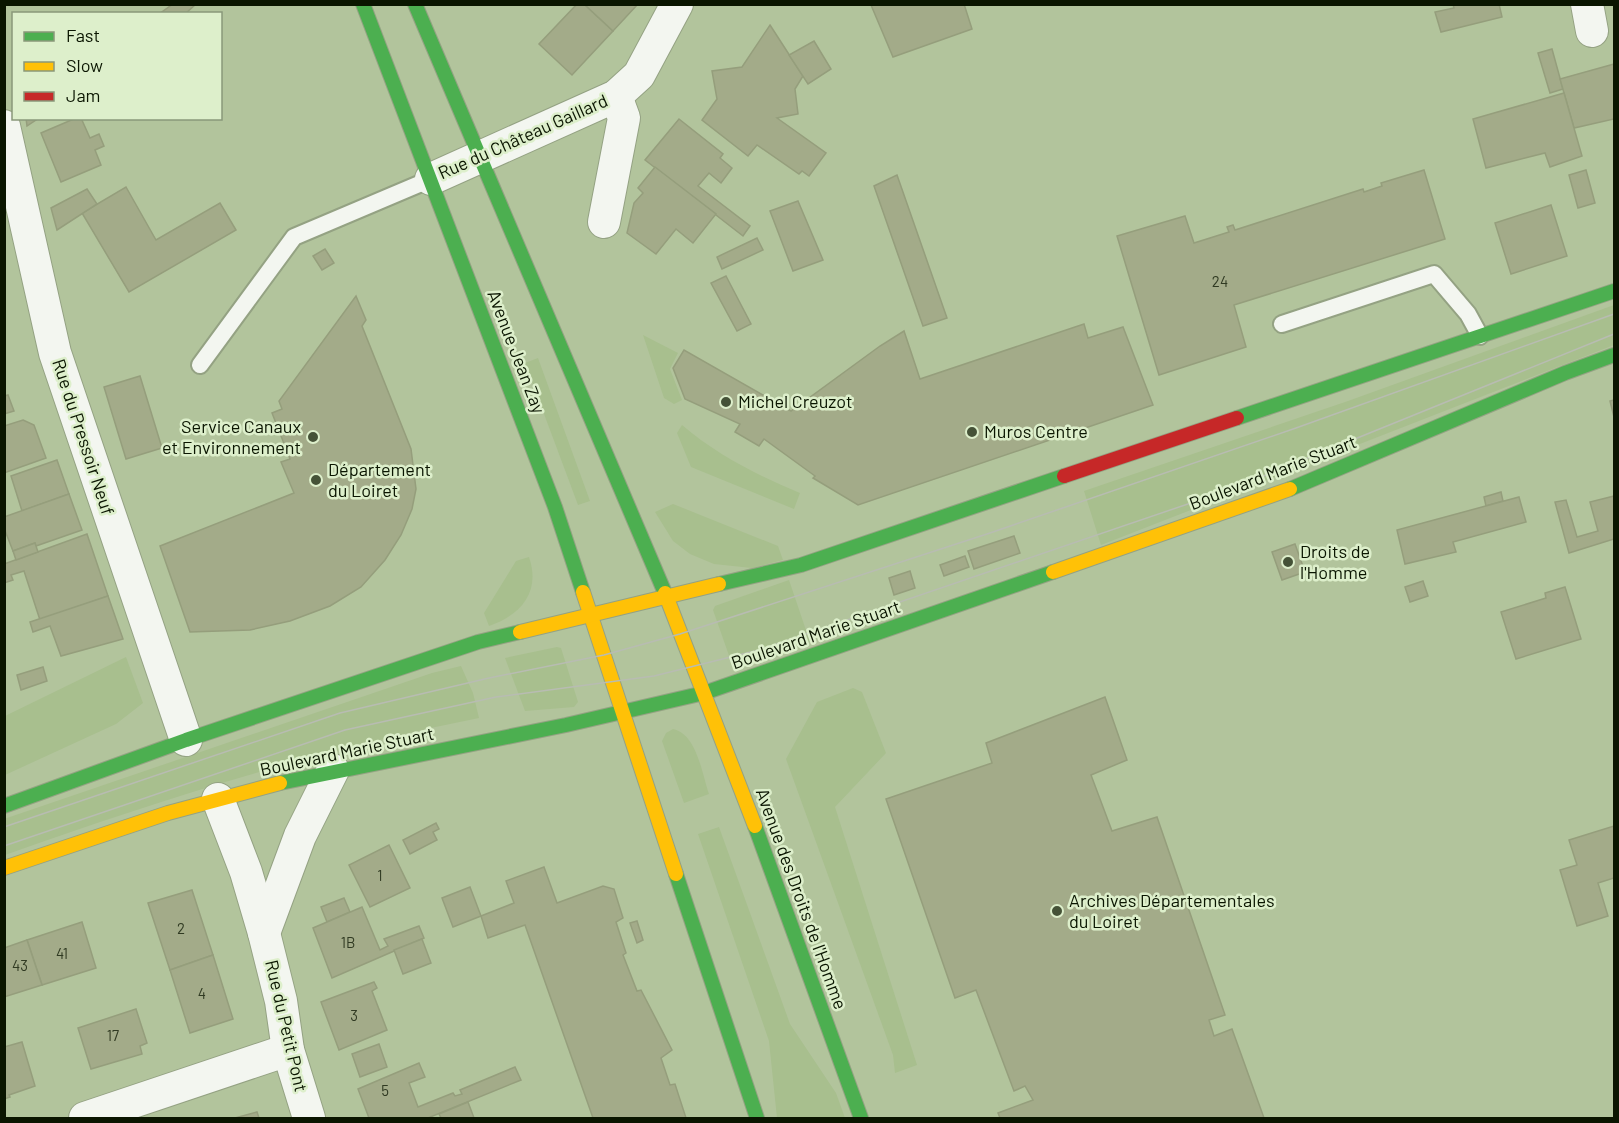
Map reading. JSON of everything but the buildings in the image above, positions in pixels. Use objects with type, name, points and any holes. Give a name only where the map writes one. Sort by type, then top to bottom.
[{"type":"main road","name":"Avenue Jean Zay","points":[[363,4],[555,507],[624,715]]},
{"type":"main road","points":[[415,4],[476,157],[626,498],[704,693]]},
{"type":"main road","points":[[4,806],[186,740],[478,642],[801,564],[1614,291]]},
{"type":"main road","name":"Boulevard Marie Stuart","points":[[4,868],[135,822],[333,770],[624,715],[704,693],[1288,490],[1565,373],[1614,355]]},
{"type":"main road","name":"Avenue des Droits de l'Homme","points":[[704,693],[753,817],[861,1119]]},
{"type":"main road","points":[[624,715],[757,1119]]},
{"type":"street","name":"Rue du Château Gaillard","points":[[431,179],[616,96],[639,75],[676,4]]},
{"type":"street","name":"Rue du Château Gaillard","points":[[604,222],[624,118],[616,96]]},
{"type":"street","name":"Rue du Pressoir Neuf","points":[[4,126],[13,205],[56,353],[186,740]]},
{"type":"street","points":[[264,933],[300,836],[333,770]]},
{"type":"street","name":"Rue du Petit Pont","points":[[218,799],[246,872],[264,933],[281,1001],[288,1050],[309,1119]]},
{"type":"street","points":[[85,1119],[288,1050]]},
{"type":"lane","points":[[200,365],[294,237],[431,179]]},
{"type":"lane","points":[[1281,324],[1434,274],[1468,314],[1480,336]]},
{"type":"green space","points":[[1614,305],[1614,345],[1101,545],[1084,491],[1348,401]]},
{"type":"green space","points":[[643,335],[678,353],[670,369],[682,400],[674,404],[664,398]]},
{"type":"green space","points":[[538,358],[590,501],[578,505],[525,363]]},
{"type":"green space","points":[[682,425],[709,446],[738,463],[800,493],[794,509],[691,467],[677,433]]},
{"type":"green space","points":[[673,504],[778,546],[783,560],[752,568],[714,564],[690,554],[673,541],[655,512]]},
{"type":"green space","points":[[529,557],[532,581],[526,600],[510,616],[489,626],[484,613],[516,561]]},
{"type":"green space","points":[[789,580],[810,642],[733,667],[713,610],[715,606]]},
{"type":"green space","points":[[561,648],[578,702],[574,707],[525,711],[505,658]]},
{"type":"green space","points":[[126,657],[143,703],[116,724],[5,775],[5,716]]},
{"type":"green space","points":[[461,666],[473,693],[479,718],[358,745],[239,778],[5,855],[4,819],[432,673]]},
{"type":"green space","points":[[853,688],[862,692],[886,753],[835,807],[917,1065],[895,1073],[893,1055],[786,759],[817,702]]},
{"type":"green space","points":[[673,729],[681,732],[693,746],[709,794],[684,803],[662,741],[666,733]]},
{"type":"green space","points":[[719,827],[790,1024],[836,1093],[845,1118],[777,1118],[769,1041],[698,834]]},
{"type":"tram line","points":[[4,827],[340,713],[489,678],[604,655],[680,634],[990,533],[1296,428],[1614,314]]},
{"type":"tram line","points":[[4,846],[345,730],[496,697],[654,676],[759,650],[1229,490],[1614,334]]},
{"type":"traffic: fast","points":[[363,4],[555,507],[583,592]]},
{"type":"traffic: fast","points":[[415,4],[665,593]]},
{"type":"traffic: fast","points":[[1237,418],[1614,291]]},
{"type":"traffic: fast","points":[[1290,489],[1565,373],[1614,355]]},
{"type":"traffic: fast","points":[[719,584],[801,565],[1064,476]]},
{"type":"traffic: fast","points":[[280,783],[566,725],[704,693],[1053,572]]},
{"type":"traffic: fast","points":[[4,806],[186,740],[478,642],[520,632]]},
{"type":"traffic: fast","points":[[755,826],[861,1118]]},
{"type":"traffic: fast","points":[[676,874],[757,1118]]},
{"type":"traffic: slow","points":[[1053,572],[1290,489]]},
{"type":"traffic: slow","points":[[520,632],[719,584]]},
{"type":"traffic: slow","points":[[583,592],[676,874]]},
{"type":"traffic: slow","points":[[665,593],[755,826]]},
{"type":"traffic: slow","points":[[4,868],[168,813],[280,783]]},
{"type":"traffic: jam","points":[[1064,476],[1237,418]]},
{"type":"place","name":"Michel Creuzot","points":[[726,402]]},
{"type":"place","name":"Muros Centre","points":[[972,432]]},
{"type":"place","name":"Service Canaux et Environnement","points":[[313,437]]},
{"type":"place","name":"Département du Loiret","points":[[316,480]]},
{"type":"place","name":"Droits de l'Homme","points":[[1288,562]]},
{"type":"place","name":"Archives Départementales du Loiret","points":[[1057,911]]}]
